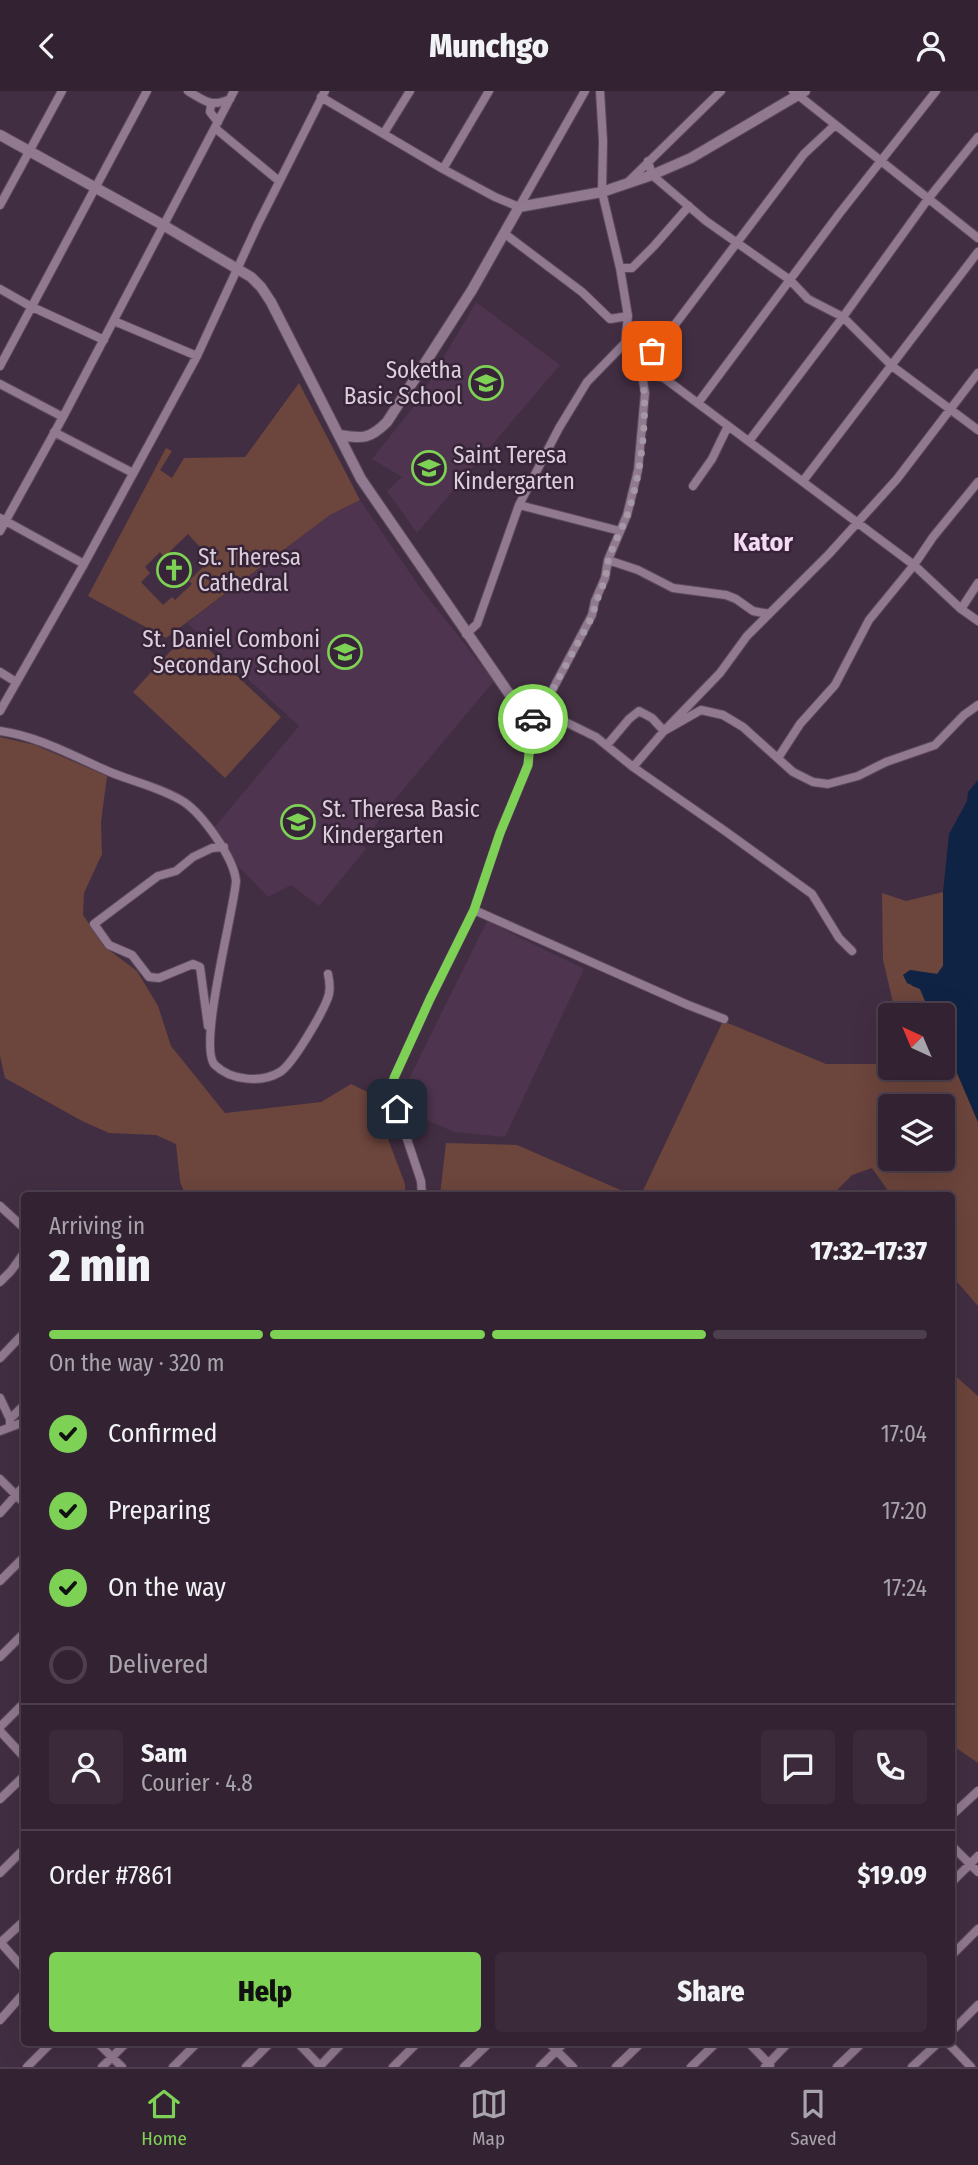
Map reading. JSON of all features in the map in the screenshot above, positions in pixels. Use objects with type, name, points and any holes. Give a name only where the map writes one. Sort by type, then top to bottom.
[{"type":"street","points":[[0,205],[62,91]]},
{"type":"street","points":[[0,366],[147,91]]},
{"type":"street","points":[[188,91],[211,104],[220,103],[232,95]]},
{"type":"street","points":[[384,133],[410,91]]},
{"type":"street","points":[[443,169],[489,91]]},
{"type":"street","points":[[339,435],[359,439],[375,434],[387,422],[505,234],[585,91]]},
{"type":"street","points":[[466,633],[477,624],[519,505],[559,428],[587,382],[625,343],[628,316],[620,268],[601,192],[603,141],[600,91]]},
{"type":"street","points":[[627,183],[721,91]]},
{"type":"street","points":[[698,403],[936,91]]},
{"type":"street","points":[[0,711],[197,356],[323,94],[443,169],[519,207],[601,192],[652,175],[691,158],[798,92],[835,125],[978,238]]},
{"type":"street","points":[[0,531],[3,519],[63,417],[232,95]]},
{"type":"street","points":[[211,104],[210,112],[216,125],[279,181]]},
{"type":"street","points":[[641,367],[804,154],[835,125]]},
{"type":"street","points":[[0,135],[163,225],[251,277],[261,287],[360,479],[524,717],[530,743],[528,765],[500,833],[474,910],[394,1078],[397,1109],[421,1181],[422,1192]]},
{"type":"street","points":[[749,441],[928,199],[978,137]]},
{"type":"street","points":[[648,161],[652,175],[689,206],[790,280],[808,299],[843,317],[892,366],[978,430]]},
{"type":"street","points":[[620,268],[632,268],[689,206]]},
{"type":"street","points":[[505,234],[582,292],[610,319],[628,316]]},
{"type":"street","points":[[803,481],[978,252]]},
{"type":"street","points":[[0,289],[104,340]]},
{"type":"street","points":[[114,321],[197,356]]},
{"type":"street","points":[[527,726],[541,710],[593,615],[608,560],[627,515],[638,471],[645,393],[641,367],[625,343]]},
{"type":"street","points":[[641,367],[664,378],[803,481],[914,565],[961,609],[978,621]]},
{"type":"street","points":[[633,767],[720,673],[747,636],[830,554],[897,479],[978,373]]},
{"type":"street","points":[[0,384],[63,417]]},
{"type":"street","points":[[694,486],[712,459],[727,426]]},
{"type":"street","points":[[54,432],[133,473]]},
{"type":"street","points":[[778,758],[800,724],[835,685],[869,620],[978,482]]},
{"type":"street","points":[[519,505],[620,531]]},
{"type":"street","points":[[3,519],[84,563]]},
{"type":"street","points":[[608,560],[638,569],[673,588],[726,595],[753,611],[769,614]]},
{"type":"street","points":[[961,609],[978,583]]},
{"type":"street","points":[[0,672],[16,681]]},
{"type":"street","points":[[512,698],[596,737],[633,767],[812,894],[839,938],[852,951]]},
{"type":"street","points":[[664,731],[701,710],[711,712],[732,719],[793,772],[814,782],[828,784],[858,776],[886,762],[935,745],[964,715],[978,705]]},
{"type":"street","points":[[607,745],[628,719],[639,711],[652,718],[664,731]]},
{"type":"street","points":[[0,731],[13,733],[61,751],[185,803],[224,847],[233,865],[236,881],[213,1009],[210,1059],[214,1065],[224,1072],[242,1078],[261,1079],[281,1072],[292,1061],[328,1000],[331,985],[328,974]]},
{"type":"street","points":[[210,1040],[200,967],[193,964],[159,978],[149,977],[132,955],[109,945],[94,924],[158,876],[176,871],[193,857],[212,848],[224,847]]},
{"type":"street","points":[[474,910],[724,1019]]},
{"type":"street","points":[[0,1206],[21,1226]]},
{"type":"street","points":[[0,1282],[21,1257]]},
{"type":"street","points":[[0,1358],[21,1336]]},
{"type":"street","points":[[0,1398],[10,1423]]},
{"type":"street","points":[[0,1431],[21,1409]]},
{"type":"street","points":[[10,1423],[21,1422]]},
{"type":"street","points":[[0,1479],[21,1500]]},
{"type":"street","points":[[0,1513],[21,1489]]},
{"type":"street","points":[[0,1581],[21,1560]]},
{"type":"street","points":[[0,1657],[21,1636]]},
{"type":"street","points":[[21,1706],[0,1729],[21,1754]]},
{"type":"street","points":[[0,1799],[21,1779]]},
{"type":"street","points":[[955,1812],[978,1791]]},
{"type":"street","points":[[955,1849],[978,1872]]},
{"type":"street","points":[[0,1873],[21,1852]]},
{"type":"street","points":[[955,1879],[978,1856]]},
{"type":"street","points":[[21,1924],[0,1943],[21,1966]]},
{"type":"street","points":[[955,1952],[978,1929]]},
{"type":"street","points":[[0,2020],[21,1996]]},
{"type":"street","points":[[955,2028],[978,2005]]},
{"type":"street","points":[[27,2067],[48,2046]]},
{"type":"street","points":[[101,2046],[122,2067]]},
{"type":"street","points":[[102,2067],[123,2046]]},
{"type":"street","points":[[173,2067],[194,2046]]},
{"type":"street","points":[[246,2067],[267,2046]]},
{"type":"street","points":[[301,2046],[320,2067],[339,2046]]},
{"type":"street","points":[[393,2067],[414,2046]]},
{"type":"street","points":[[464,2067],[487,2046]]},
{"type":"street","points":[[552,2046],[573,2067]]},
{"type":"street","points":[[540,2067],[561,2046]]},
{"type":"street","points":[[616,2067],[638,2046]]},
{"type":"street","points":[[691,2067],[713,2046]]},
{"type":"street","points":[[752,2046],[769,2066],[786,2046]]},
{"type":"street","points":[[837,2067],[859,2046]]},
{"type":"street","points":[[912,2067],[935,2046]]},
{"type":"street","points":[[951,2046],[971,2067]]},
{"type":"shaded area","points":[[476,302],[560,365],[417,533],[387,491],[402,477],[372,459],[418,401]]},
{"type":"shaded area","points":[[299,383],[360,500],[330,515],[166,638],[88,596],[166,448],[172,451],[160,470],[172,478],[184,458],[245,457]],"holes":[[[188,534],[211,559],[189,581],[192,584],[175,600],[172,597],[163,605],[141,582],[150,573],[145,567],[160,552],[164,557]]]},
{"type":"shaded area","name":"St. Daniel Comboni Secondary School","points":[[360,500],[421,589],[494,681],[387,809],[362,844],[366,849],[319,906],[291,885],[268,897],[208,835],[299,726],[187,623],[330,515]]},
{"type":"shaded area","points":[[189,631],[281,717],[225,778],[133,692]]},
{"type":"shaded area","points":[[0,737],[35,745],[107,776],[101,822],[102,854],[84,893],[83,915],[105,947],[137,971],[158,1006],[171,1046],[225,1113],[321,1102],[351,1084],[378,1097],[388,1139],[405,1184],[405,1192],[184,1192],[176,1144],[156,1135],[109,1133],[82,1121],[5,1078],[0,1056]]},
{"type":"shaded area","points":[[943,892],[943,966],[937,974],[910,970],[912,986],[920,989],[926,1003],[893,1003],[883,960],[882,893],[906,901]]},
{"type":"shaded area","points":[[487,921],[584,969],[505,1137],[454,1132],[414,1114],[402,1093]]},
{"type":"shaded area","points":[[723,1021],[826,1064],[878,1064],[878,1080],[956,1080],[956,1070],[978,1122],[978,1306],[955,1279],[955,1192],[889,1192],[872,1168],[852,1175],[837,1192],[642,1192]]},
{"type":"shaded area","points":[[446,1143],[517,1145],[625,1192],[440,1192]]},
{"type":"shaded area","points":[[955,1376],[978,1396],[978,1763],[955,1747]]},
{"type":"water","points":[[978,780],[978,1122],[956,1070],[956,1003],[926,1003],[920,989],[907,983],[903,975],[910,970],[937,974],[943,966],[943,892],[949,834],[967,801],[968,792]]},
{"type":"way so far","points":[[533,719],[546,702],[593,615],[608,560],[627,515],[638,471],[643,430],[645,393],[640,363],[652,351]]},
{"type":"place","name":"Soketha Basic School","points":[[486,383]]},
{"type":"place","name":"Saint Teresa Kindergarten","points":[[429,468]]},
{"type":"place","name":"St. Theresa Cathedral","points":[[174,570]]},
{"type":"place","name":"St. Daniel Comboni Secondary School","points":[[345,652]]},
{"type":"place","name":"St. Theresa Basic Kindergarten","points":[[298,822]]},
{"type":"district","name":"Kator","points":[[763,542]]},
{"type":"route","points":[[397,1109],[394,1078],[474,910],[500,833],[528,765],[530,743],[527,726],[533,719]]}]
